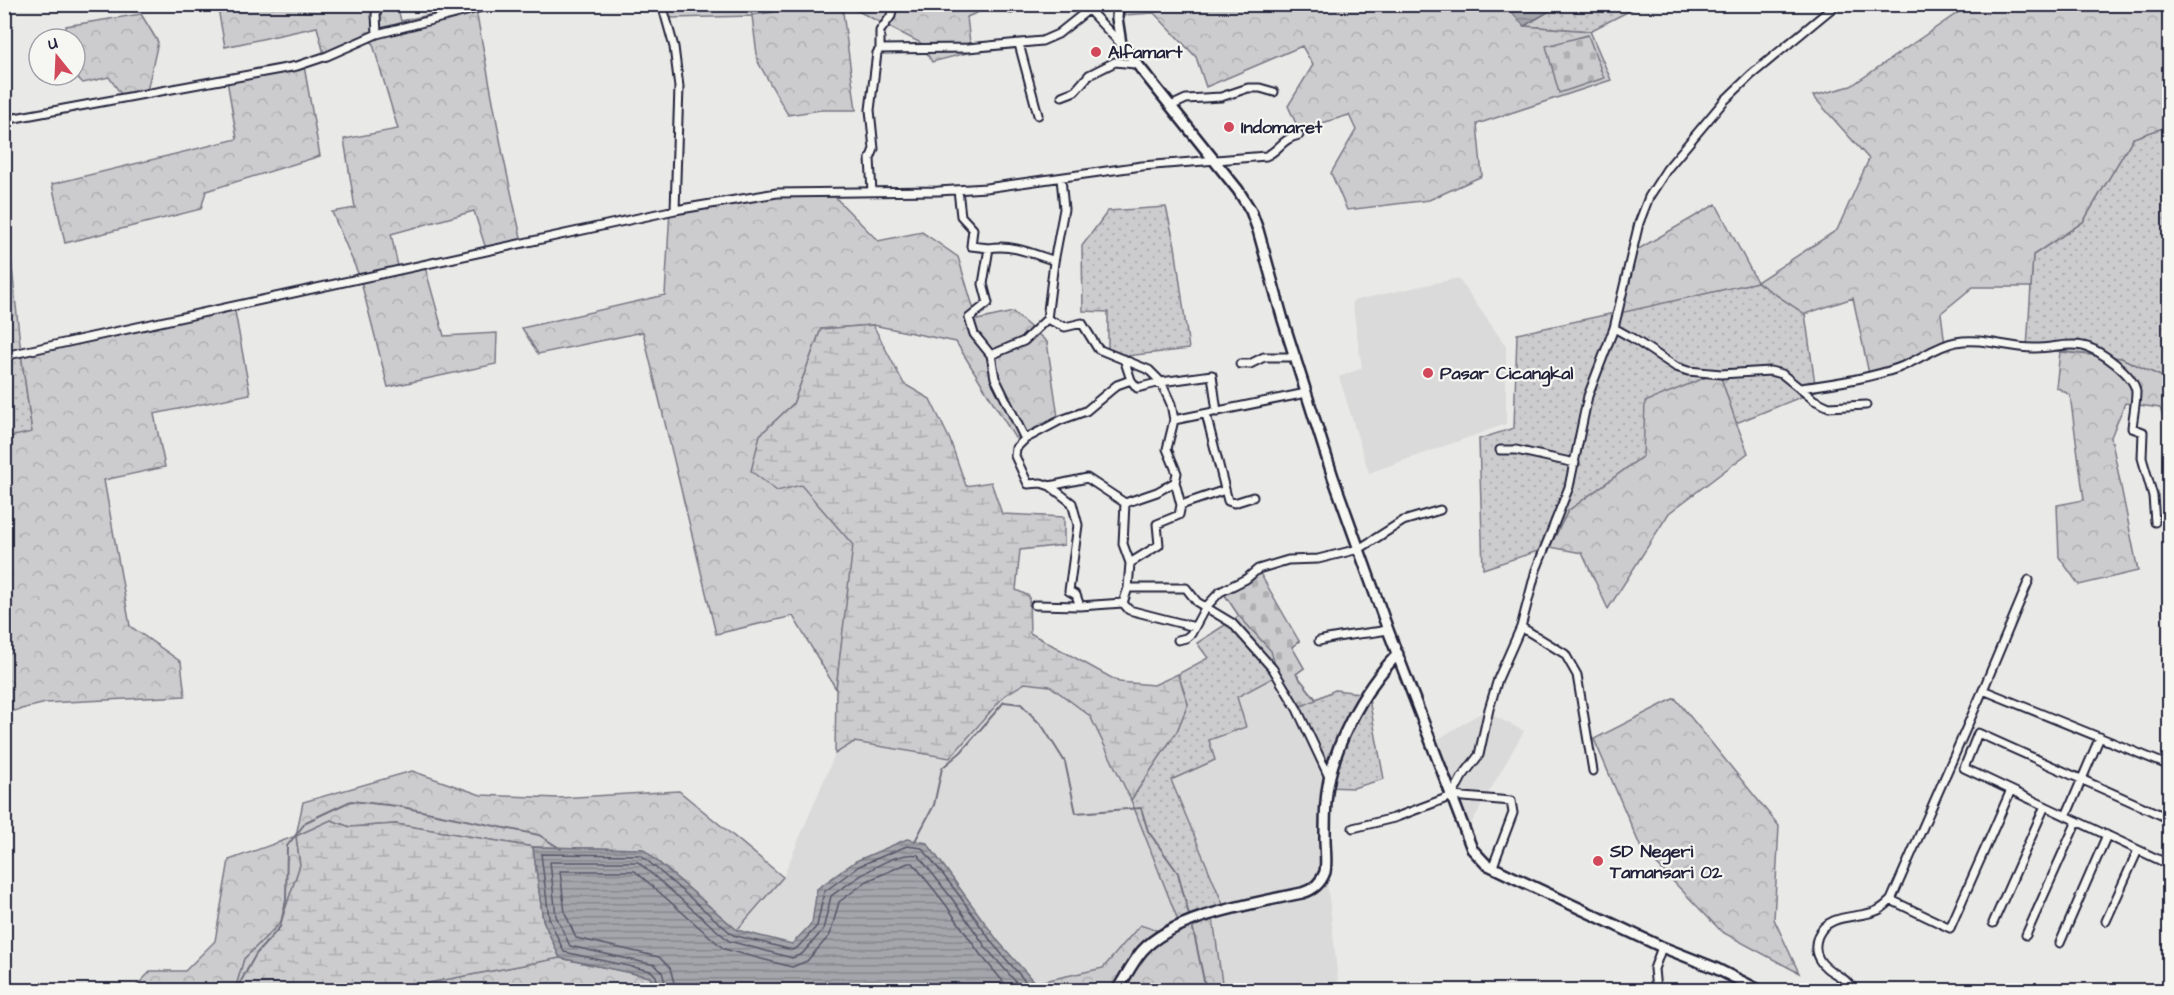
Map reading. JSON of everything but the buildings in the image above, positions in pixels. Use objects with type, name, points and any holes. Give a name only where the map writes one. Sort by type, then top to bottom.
[{"type":"main road","points":[[1118,4],[1120,44],[1215,160],[1251,211],[1306,393],[1359,549],[1472,849],[1480,859],[1493,866],[1662,947],[1715,968],[1759,990]]},
{"type":"main road","points":[[1117,990],[1143,951],[1167,932],[1223,910],[1310,891],[1319,883],[1325,872],[1326,800],[1344,734],[1353,714],[1387,665],[1398,654]]},
{"type":"street","points":[[377,34],[376,14],[380,4]]},
{"type":"street","points":[[4,89],[6,120],[297,66],[327,56],[377,34],[494,4]]},
{"type":"street","points":[[662,4],[674,47],[679,87],[675,210]]},
{"type":"street","points":[[872,192],[870,159],[874,148],[870,94],[877,53],[880,50],[880,31],[891,16],[893,4]]},
{"type":"street","points":[[1452,796],[1462,777],[1479,755],[1498,679],[1521,627],[1536,570],[1569,486],[1588,396],[1614,328],[1639,223],[1649,197],[1667,169],[1724,101],[1751,75],[1837,4]]},
{"type":"street","points":[[880,50],[968,48],[1042,41],[1058,34],[1086,7],[1120,44]]},
{"type":"street","points":[[1019,44],[1038,115]]},
{"type":"street","points":[[1062,96],[1075,91],[1089,75],[1115,62],[1135,64]]},
{"type":"street","points":[[1171,106],[1186,99],[1221,97],[1248,88],[1260,88],[1274,92]]},
{"type":"street","points":[[4,356],[675,210],[777,193],[958,190],[1142,166],[1266,156],[1288,137],[1299,135]]},
{"type":"street","points":[[991,356],[1024,341],[1047,319],[1064,209],[1061,178]]},
{"type":"street","points":[[958,190],[961,216],[973,229],[971,246],[1015,248],[1054,262]]},
{"type":"street","points":[[989,248],[983,285],[988,303],[969,318],[974,334],[991,356],[995,378],[1025,439]]},
{"type":"street","points":[[1047,319],[1065,327],[1082,323],[1098,349],[1149,370],[1161,382],[1170,404],[1174,420],[1167,449],[1177,473],[1175,482],[1181,505],[1179,515],[1157,524],[1159,545],[1130,563]]},
{"type":"street","points":[[1614,328],[1676,367],[1688,371],[1721,374],[1770,371],[1782,374],[1814,400],[1829,406],[1866,405]]},
{"type":"street","points":[[1800,388],[1834,383],[1899,368],[1947,344],[1960,341],[2034,348],[2083,345],[2096,350],[2128,375],[2133,383],[2136,392],[2132,428],[2143,432],[2142,458],[2153,496],[2155,522]]},
{"type":"street","points":[[1240,364],[1250,364],[1264,357],[1296,357]]},
{"type":"street","points":[[1124,359],[1131,380],[1137,388],[1161,382],[1212,375],[1217,412]]},
{"type":"street","points":[[1080,606],[1076,595],[1069,591],[1078,525],[1072,503],[1050,486],[1041,483],[1028,484],[1015,456],[1016,448],[1025,439],[1061,420],[1086,411],[1117,385],[1131,380]]},
{"type":"street","points":[[1174,420],[1306,393]]},
{"type":"street","points":[[1206,414],[1225,490],[1231,503],[1253,497]]},
{"type":"street","points":[[1500,450],[1516,450],[1575,463]]},
{"type":"street","points":[[1050,486],[1087,478],[1125,503]]},
{"type":"street","points":[[1125,503],[1157,492],[1175,482]]},
{"type":"street","points":[[1181,505],[1225,490]]},
{"type":"street","points":[[1123,603],[1128,588],[1130,563],[1123,544],[1125,503]]},
{"type":"street","points":[[1178,640],[1186,638],[1205,608],[1220,592],[1266,565],[1288,560],[1318,559],[1359,549],[1403,521],[1440,510]]},
{"type":"street","points":[[1853,990],[1846,980],[1820,961],[1816,951],[1816,941],[1821,930],[1830,922],[1874,912],[1884,908],[1891,900],[2029,580]]},
{"type":"street","points":[[1128,588],[1186,588],[1197,602],[1232,623],[1273,669],[1297,709],[1330,779]]},
{"type":"street","points":[[1035,605],[1080,606],[1123,603]]},
{"type":"street","points":[[1123,603],[1129,610],[1195,627]]},
{"type":"street","points":[[1521,627],[1565,654],[1577,675],[1593,771]]},
{"type":"street","points":[[1318,641],[1388,630]]},
{"type":"street","points":[[1983,690],[2169,766]]},
{"type":"street","points":[[2168,864],[1964,768],[1978,732],[2169,819]]},
{"type":"street","points":[[2066,816],[2100,738]]},
{"type":"street","points":[[1891,900],[1950,928],[2011,790]]},
{"type":"street","points":[[1353,828],[1394,818],[1452,796],[1511,801],[1513,813],[1493,866]]},
{"type":"street","points":[[1993,923],[2045,806]]},
{"type":"street","points":[[2026,935],[2077,821]]},
{"type":"street","points":[[2060,943],[2107,835]]},
{"type":"street","points":[[2106,921],[2138,850]]},
{"type":"street","points":[[1656,990],[1654,969],[1662,947]]},
{"type":"shaded area","name":"Pasar Cicangkal","points":[[1458,278],[1506,346],[1506,424],[1369,473],[1339,377],[1362,368],[1352,301]]},
{"type":"shaded area","points":[[1278,675],[1299,707],[1327,787],[1321,824],[1339,990],[1223,990],[1213,918],[1227,914],[1170,780],[1215,760],[1209,740],[1237,697]]},
{"type":"shaded area","points":[[1025,683],[1050,686],[1090,716],[1131,800],[1179,923],[1162,932],[1140,925],[1103,968],[1035,983],[998,941],[818,889],[812,923],[793,945],[737,930],[783,877],[835,754],[854,742],[950,758],[1005,695]]},
{"type":"shaded area","points":[[1484,711],[1524,731],[1464,836],[1430,744]]},
{"type":"green space","points":[[397,4],[401,21],[475,5],[522,242],[486,249],[474,211],[391,234],[399,271],[425,267],[444,336],[497,333],[496,364],[388,387],[360,278],[332,212],[355,208],[344,139],[398,129],[372,41],[325,58],[317,27],[225,47],[219,14],[228,5]]},
{"type":"green space","points":[[1124,4],[1505,5],[1524,26],[1590,31],[1611,80],[1477,124],[1482,176],[1429,200],[1347,210],[1331,173],[1356,130],[1349,115],[1299,130],[1288,106],[1313,65],[1302,46],[1206,87],[1196,57],[1154,13],[1124,15]]},
{"type":"green space","points":[[662,5],[749,5],[752,15],[773,12],[774,5],[842,5],[856,110],[821,110],[788,115],[758,62],[752,16],[671,18]]},
{"type":"green space","points":[[846,5],[995,5],[967,17],[971,52],[932,62],[921,43]]},
{"type":"green space","points":[[1560,5],[1641,5],[1590,31],[1524,26]]},
{"type":"green space","points":[[1969,5],[2169,5],[2169,126],[2133,138],[2083,222],[2033,255],[2031,287],[1973,287],[1941,313],[1945,345],[1869,374],[1853,298],[1805,314],[1757,282],[1837,230],[1869,159],[1813,96],[1851,86]]},
{"type":"green space","points":[[141,14],[158,42],[147,91],[123,97],[109,77],[87,82],[87,27],[66,26]]},
{"type":"green space","points":[[1588,35],[1604,78],[1559,93],[1546,46]]},
{"type":"green space","points":[[304,66],[320,156],[206,191],[201,209],[65,243],[52,184],[237,139],[227,80]]},
{"type":"green space","points":[[2169,126],[2169,380],[2121,358],[2027,348],[2033,255],[2083,222],[2133,138]]},
{"type":"green space","points":[[828,190],[878,241],[922,232],[958,257],[977,320],[1013,312],[1047,342],[1058,417],[1015,438],[956,342],[873,325],[821,329],[793,404],[760,435],[854,545],[836,689],[793,616],[716,634],[643,332],[538,354],[522,328],[665,295],[670,210]]},
{"type":"green space","points":[[1716,204],[1757,282],[1620,313],[1635,251]]},
{"type":"green space","points":[[1166,207],[1175,246],[1189,349],[1108,358],[1108,312],[1083,311],[1082,246],[1108,211]]},
{"type":"green space","points":[[11,258],[32,433],[5,438],[4,259]]},
{"type":"green space","points":[[1757,282],[1805,314],[1816,391],[1736,423],[1719,372],[1643,456],[1568,511],[1550,547],[1483,569],[1479,439],[1514,428],[1517,334]]},
{"type":"green space","points":[[234,306],[250,394],[154,414],[165,467],[104,480],[130,626],[181,662],[185,696],[46,703],[5,713],[5,438],[32,432],[21,353]]},
{"type":"green space","points":[[873,325],[904,384],[930,399],[950,440],[966,486],[991,482],[1002,514],[1064,517],[1064,545],[1020,550],[1016,590],[1029,596],[1030,633],[1119,682],[1154,685],[1178,674],[1188,704],[1177,731],[1131,800],[1090,716],[1050,686],[1025,683],[1005,695],[950,758],[854,742],[835,754],[836,689],[853,545],[801,485],[777,491],[751,471],[760,435],[793,404],[821,329]]},
{"type":"green space","points":[[2060,352],[2121,358],[2169,380],[2169,432],[2160,408],[2125,403],[2111,437],[2138,571],[2079,585],[2059,557],[2057,505],[2084,500],[2070,395],[2056,387]]},
{"type":"green space","points":[[1719,372],[1748,453],[1669,513],[1608,609],[1582,553],[1550,547],[1568,511],[1643,456],[1645,402]]},
{"type":"green space","points":[[1257,568],[1299,641],[1292,647],[1304,668],[1296,674],[1316,700],[1299,707],[1278,675],[1271,651],[1239,616],[1225,595]]},
{"type":"green space","points":[[1225,595],[1299,641],[1292,647],[1304,668],[1296,674],[1316,699],[1335,690],[1368,694],[1384,779],[1353,788],[1327,787],[1299,707],[1278,675],[1237,697],[1246,727],[1209,740],[1215,760],[1171,780],[1227,914],[1162,932],[1179,923],[1131,800],[1177,731],[1188,704],[1178,674],[1208,658],[1197,643],[1239,616]]},
{"type":"green space","points":[[1675,698],[1779,826],[1774,919],[1799,973],[1722,932],[1641,848],[1594,739]]},
{"type":"green space","points":[[412,771],[481,795],[559,798],[679,791],[783,877],[737,930],[643,849],[533,847],[396,824],[350,827],[331,820],[296,836],[303,802]]},
{"type":"green space","points":[[331,820],[350,827],[396,824],[533,847],[543,920],[560,958],[391,990],[235,990],[244,959],[281,922],[300,865],[296,836]]},
{"type":"green space","points":[[296,836],[300,865],[281,922],[244,959],[235,990],[140,990],[137,985],[151,971],[185,971],[215,941],[229,860]]},
{"type":"green space","points":[[1213,918],[1223,990],[1027,990],[1035,983],[1103,968],[1140,925],[1162,932]]},
{"type":"green space","points":[[560,958],[650,977],[654,990],[391,990]]},
{"type":"water","points":[[1505,5],[1560,5],[1524,26]]},
{"type":"water","points":[[907,839],[927,843],[998,941],[1035,983],[1027,990],[654,990],[650,977],[560,958],[543,920],[533,847],[643,849],[737,930],[792,944],[812,923],[817,889],[856,861]]},
{"type":"waterway","points":[[915,841],[934,805],[942,768],[961,752],[1004,702],[1021,704],[1043,727],[1065,762],[1076,813],[1141,808],[1148,831],[1178,873],[1189,915]]},
{"type":"waterway","points":[[236,990],[256,954],[280,927],[286,900],[287,846],[306,822],[351,801],[397,806],[539,835],[561,849]]},
{"type":"waterway","points":[[1193,929],[1206,990]]},
{"type":"place","name":"Alfamart","points":[[1096,52]]},
{"type":"place","name":"Indomaret","points":[[1229,127]]},
{"type":"place","name":"Pasar Cicangkal","points":[[1428,373]]},
{"type":"place","name":"SD Negeri Tamansari 02","points":[[1598,861]]}]
